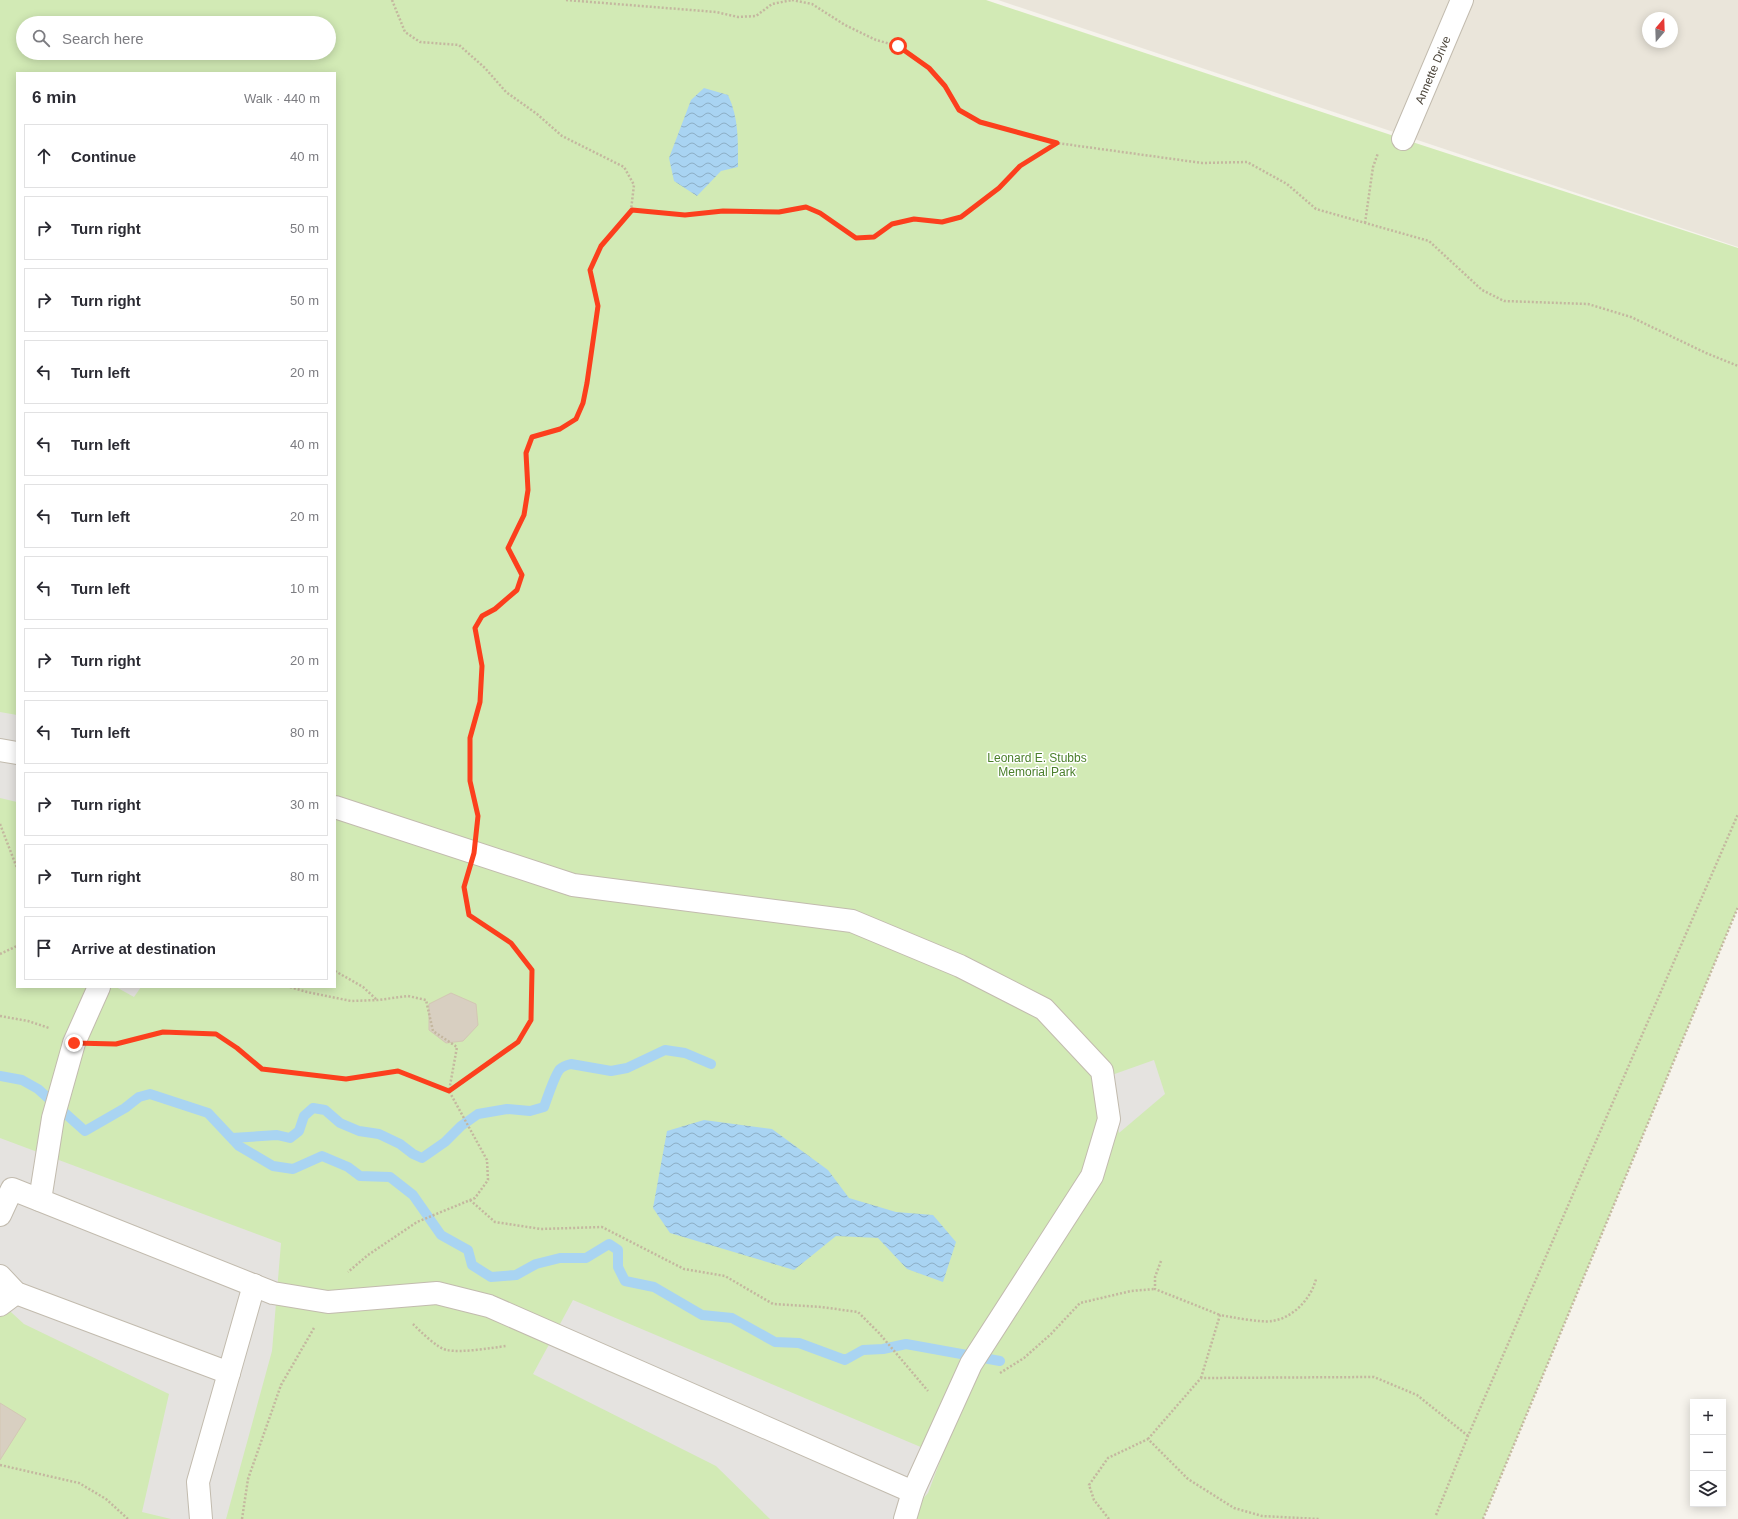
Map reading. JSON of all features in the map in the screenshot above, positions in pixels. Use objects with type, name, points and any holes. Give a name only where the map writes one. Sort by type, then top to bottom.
[{"type":"street","name":"Annette Drive","points":[[1403,140],[1462,0]]},
{"type":"street","points":[[0,750],[16,753]]},
{"type":"street","points":[[336,807],[573,885],[852,921],[960,966],[1044,1009],[1102,1071],[1110,1119],[1092,1176],[971,1364],[913,1492],[905,1519]]},
{"type":"street","points":[[40,1200],[53,1118],[74,1043],[99,988]]},
{"type":"street","points":[[0,1215],[12,1189],[273,1293],[328,1302],[437,1293],[489,1306],[913,1492]]},
{"type":"street","points":[[0,1276],[8,1299],[229,1373]]},
{"type":"street","points":[[201,1519],[198,1482],[254,1285]]},
{"type":"path","points":[[392,0],[405,32],[420,42],[459,45],[485,68],[506,92],[537,114],[562,136],[624,167],[634,184],[632,210],[601,246],[590,270],[598,306],[583,403],[576,419],[560,429],[532,437],[526,453],[528,490],[524,515],[508,548],[522,575],[517,590],[495,609],[482,616],[475,628],[482,666],[480,702],[470,738],[470,781],[478,816],[474,853],[464,887],[469,915],[511,943],[532,970],[531,1020],[518,1042],[449,1091]]},
{"type":"path","points":[[566,0],[716,12],[738,17],[756,16],[772,4],[792,0],[812,4],[845,25],[876,40],[898,46],[929,68],[945,86],[959,110],[980,122],[1057,143],[1202,163],[1247,162],[1287,184],[1316,209],[1429,241],[1482,290],[1504,301],[1588,304],[1631,317],[1706,353],[1738,366]]},
{"type":"path","points":[[1365,223],[1373,167],[1384,137],[1403,140]]},
{"type":"path","points":[[632,210],[685,215],[723,211],[779,212],[806,207],[820,213],[856,238],[874,237],[892,224],[914,219],[942,222],[961,217],[999,188],[1020,166],[1057,143]]},
{"type":"path","points":[[1436,1515],[1468,1436],[1738,814]]},
{"type":"path","points":[[0,824],[16,865]]},
{"type":"path","points":[[1483,1519],[1738,907]]},
{"type":"path","points":[[0,954],[16,946]]},
{"type":"path","points":[[336,972],[364,987],[378,1000]]},
{"type":"path","points":[[242,1519],[248,1479],[281,1385],[313,1330],[338,1280],[368,1255],[417,1222],[475,1198],[488,1180],[487,1160],[449,1091],[457,1047],[433,1030],[426,1000],[408,996],[378,1000],[351,1001],[293,988]]},
{"type":"path","points":[[0,1016],[28,1021],[61,1032],[74,1043],[116,1044],[163,1032],[216,1034],[237,1048],[262,1069],[346,1079],[398,1071],[449,1091]]},
{"type":"path","points":[[470,1200],[495,1222],[541,1229],[602,1227],[684,1269],[725,1276],[774,1304],[821,1307],[858,1312],[879,1333],[921,1384],[950,1411]]},
{"type":"path","points":[[1155,1289],[1155,1277],[1162,1261]]},
{"type":"path","points":[[996,1376],[1024,1358],[1051,1334],[1080,1303],[1131,1291],[1155,1289],[1220,1315],[1271,1322],[1291,1314],[1306,1300],[1314,1287],[1316,1279]]},
{"type":"path","points":[[1109,1519],[1094,1500],[1089,1485],[1108,1458],[1148,1439],[1201,1378],[1220,1315]]},
{"type":"path","points":[[410,1322],[425,1336],[446,1351],[481,1349],[511,1345]]},
{"type":"path","points":[[313,1330],[320,1330]]},
{"type":"path","points":[[1201,1378],[1374,1377],[1417,1395],[1468,1436]]},
{"type":"path","points":[[1148,1439],[1188,1479],[1234,1508],[1262,1516],[1319,1519]]},
{"type":"path","points":[[0,1465],[78,1483],[106,1499],[128,1519]]},
{"type":"shaded area","points":[[998,0],[1738,0],[1738,247]]},
{"type":"shaded area","points":[[0,712],[16,715],[16,802],[0,798]]},
{"type":"shaded area","points":[[118,988],[140,988],[134,997]]},
{"type":"shaded area","points":[[1154,1060],[1165,1094],[1119,1133],[1109,1076]]},
{"type":"shaded area","points":[[0,1138],[281,1243],[272,1351],[226,1519],[171,1519],[142,1512],[169,1394],[24,1324],[0,1302]]},
{"type":"shaded area","points":[[573,1300],[942,1456],[928,1493],[905,1519],[770,1519],[716,1466],[533,1374]]},
{"type":"green space","name":"Leonard E. Stubbs Memorial Park","points":[[0,0],[986,0],[1403,139],[1738,248],[1738,907],[1483,1519],[0,1519]]},
{"type":"water","points":[[704,88],[728,95],[732,104],[738,139],[738,167],[721,171],[697,196],[674,181],[669,158],[691,100]]},
{"type":"water","points":[[704,1120],[772,1129],[828,1170],[849,1198],[896,1212],[933,1215],[956,1242],[943,1282],[907,1269],[878,1238],[836,1236],[794,1270],[670,1233],[653,1208],[667,1131]]},
{"type":"building","points":[[451,993],[476,1004],[478,1025],[463,1041],[446,1043],[429,1030],[429,1004]]},
{"type":"building","points":[[0,1403],[26,1419],[0,1460]]},
{"type":"waterway","points":[[232,1138],[277,1135],[290,1138],[299,1131],[304,1116],[313,1108],[325,1110],[340,1123],[359,1131],[379,1134],[400,1144],[413,1154],[422,1158],[445,1142],[461,1126],[478,1114],[507,1109],[530,1111],[544,1107],[558,1072],[561,1068],[567,1065],[571,1064],[611,1071],[627,1068],[665,1050],[685,1053],[711,1064]]},
{"type":"waterway","points":[[0,1076],[22,1080],[38,1089],[85,1131],[125,1108],[139,1097],[150,1094],[208,1113],[239,1146],[273,1166],[293,1169],[322,1156],[348,1167],[360,1176],[390,1177],[413,1195],[441,1235],[468,1250],[472,1265],[491,1277],[516,1275],[536,1264],[560,1258],[586,1258],[609,1244],[618,1250],[618,1267],[625,1281],[654,1287],[702,1315],[732,1318],[775,1342],[799,1343],[845,1360],[863,1350],[883,1349],[906,1344],[1000,1361]]},
{"type":"route","points":[[74,1043],[116,1044],[163,1032],[216,1034],[237,1048],[262,1069],[346,1079],[398,1071],[449,1091],[518,1042],[531,1020],[532,970],[511,943],[469,915],[464,887],[474,853],[478,816],[470,781],[470,738],[480,702],[482,666],[475,628],[482,616],[495,609],[517,590],[522,575],[508,548],[524,515],[528,490],[526,453],[532,437],[560,429],[576,419],[583,403],[598,306],[590,270],[601,246],[632,210],[685,215],[723,211],[779,212],[806,207],[820,213],[856,238],[874,237],[892,224],[914,219],[942,222],[961,217],[999,188],[1020,166],[1057,143],[980,122],[959,110],[945,86],[929,68],[898,46]]}]
